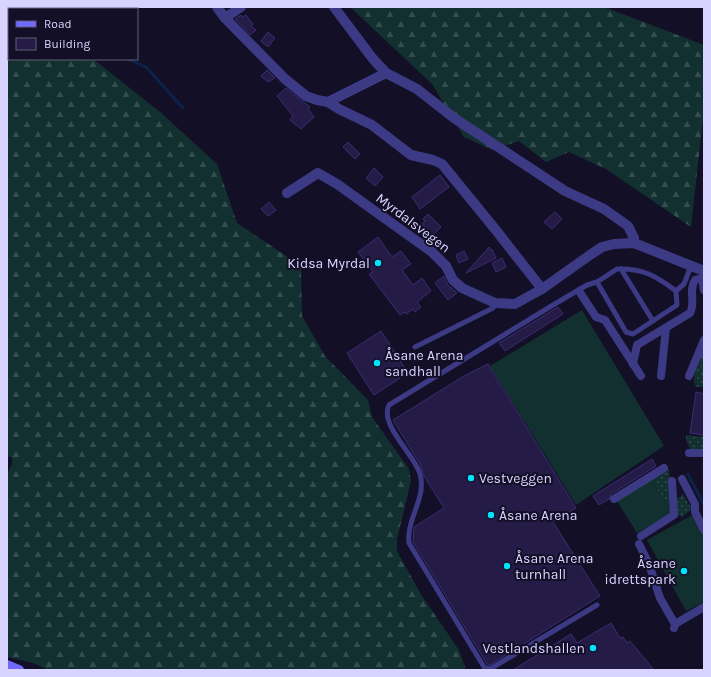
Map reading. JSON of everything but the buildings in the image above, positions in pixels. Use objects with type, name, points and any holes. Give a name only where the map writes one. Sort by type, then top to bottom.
[{"type":"main road","points":[[7,665],[19,670]]},
{"type":"street","points":[[217,7],[225,18],[285,79],[306,96],[328,102],[339,109],[372,124],[411,155],[433,160],[442,164],[542,289]]},
{"type":"street","points":[[225,18],[241,7]]},
{"type":"street","points":[[334,7],[373,59],[386,73],[417,89],[454,118],[565,191],[604,209],[628,226],[634,238],[634,243]]},
{"type":"street","points":[[328,102],[386,73]]},
{"type":"street","name":"Myrdalsvegen","points":[[287,193],[318,173],[337,184],[432,252],[446,266],[453,280],[462,288],[495,303],[515,304],[542,289],[602,247],[614,244],[634,243],[704,271]]},
{"type":"street","points":[[633,364],[637,345],[690,313],[692,309],[691,288],[695,280],[702,278],[704,290]]},
{"type":"street","points":[[579,291],[596,317],[605,320],[641,376]]},
{"type":"street","points":[[661,376],[666,328]]},
{"type":"street","points":[[689,376],[704,340]]},
{"type":"street","points":[[689,453],[704,453]]},
{"type":"street","points":[[614,499],[664,468]]},
{"type":"street","points":[[682,479],[695,504],[695,512],[704,530]]},
{"type":"street","points":[[672,481],[674,515],[640,540],[660,598],[675,626],[692,617],[704,607]]},
{"type":"lane","points":[[597,282],[626,332],[633,334],[676,306],[676,292],[684,284],[691,266]]},
{"type":"lane","points":[[621,269],[653,321]]},
{"type":"lane","points":[[597,604],[490,669],[484,667],[409,543],[408,533],[410,521],[418,503],[422,484],[419,472],[390,425],[387,414],[389,405],[588,285],[597,282],[617,270],[633,269],[646,272],[676,292]]},
{"type":"lane","points":[[415,347],[493,308],[495,303]]},
{"type":"green space","points":[[7,7],[8,8],[8,60],[94,60],[160,112],[217,164],[237,223],[301,266],[302,316],[325,356],[368,400],[372,417],[409,469],[411,481],[397,539],[397,551],[422,596],[459,650],[466,670],[49,670],[33,663],[7,657],[7,474],[12,464],[12,458],[7,456]]},
{"type":"green space","points":[[350,7],[604,7],[704,45],[704,110],[691,227],[606,169],[569,152],[546,162],[519,141],[492,150],[464,137],[432,84]]},
{"type":"green space","name":"Åsane Arena","points":[[582,310],[664,446],[576,505],[490,366]]},
{"type":"green space","points":[[702,354],[704,359],[702,367],[704,366],[704,387],[696,387],[694,375]]},
{"type":"green space","points":[[686,435],[704,437],[704,450],[690,449],[686,440]]},
{"type":"green space","points":[[669,469],[672,513],[651,479]]},
{"type":"green space","points":[[651,479],[672,513],[637,533],[617,501]]},
{"type":"green space","points":[[683,494],[692,509],[682,517],[678,515],[676,500]]},
{"type":"green space","name":"Åsane idrettspark","points":[[694,514],[704,533],[704,602],[686,611],[647,540]]},
{"type":"waterway","points":[[130,60],[146,67],[183,108]]},
{"type":"waterway","points":[[688,474],[704,505]]},
{"type":"place","name":"Kidsa Myrdal","points":[[378,263]]},
{"type":"place","name":"Åsane Arena sandhall","points":[[377,363]]},
{"type":"place","name":"Vestveggen","points":[[471,478]]},
{"type":"place","name":"Åsane Arena","points":[[491,515]]},
{"type":"place","name":"Åsane Arena turnhall","points":[[507,566]]},
{"type":"place","name":"Åsane idrettspark","points":[[684,571]]},
{"type":"place","name":"Vestlandshallen","points":[[593,648]]}]
